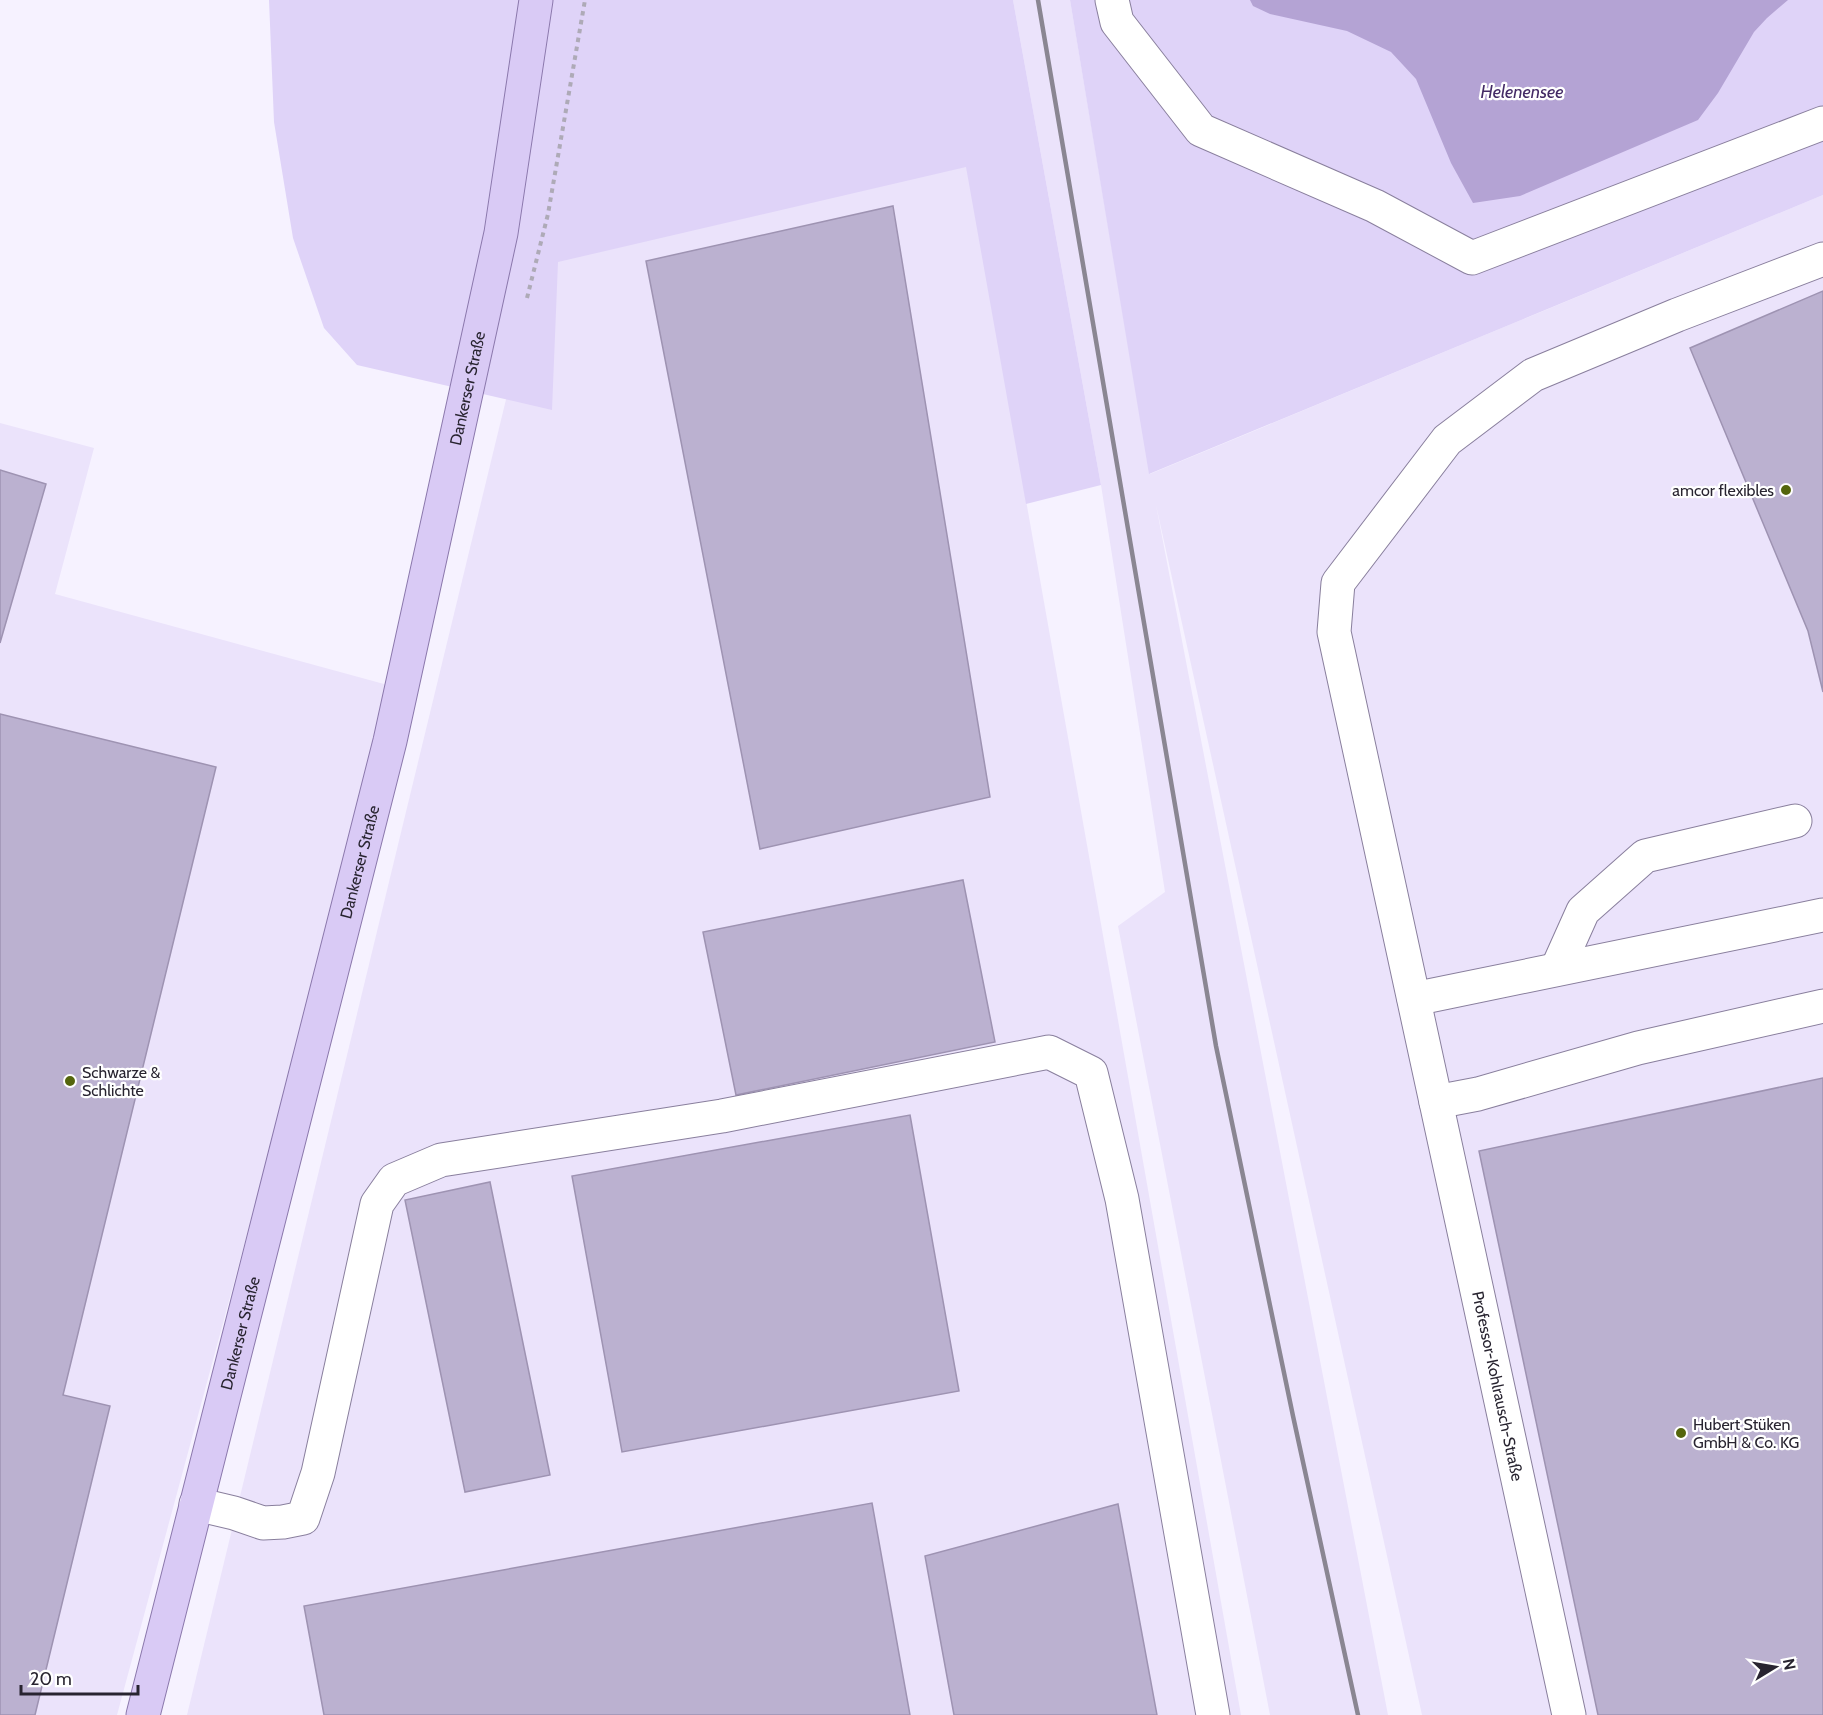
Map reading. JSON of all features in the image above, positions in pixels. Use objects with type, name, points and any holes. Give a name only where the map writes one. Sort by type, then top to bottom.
[{"type":"main road","name":"Dankerser Straße","points":[[143,1715],[390,741],[501,233],[536,0]]},
{"type":"street","points":[[1112,0],[1117,22],[1201,130],[1375,206],[1472,258],[1823,123]]},
{"type":"street","name":"Professor-Kohlrausch-Straße","points":[[1569,1715],[1334,632],[1338,583],[1447,440],[1533,375],[1677,315],[1823,259]]},
{"type":"street","points":[[1557,969],[1583,911],[1645,856],[1794,821]]},
{"type":"street","points":[[1414,999],[1823,915]]},
{"type":"street","points":[[1436,1102],[1478,1094],[1638,1048],[1823,1006]]},
{"type":"street","points":[[196,1504],[263,1523],[303,1518],[318,1473],[376,1204],[394,1180],[441,1160],[722,1116],[1049,1052],[1091,1073],[1122,1199],[1213,1715]]},
{"type":"shaded area","points":[[269,0],[1013,0],[1101,485],[1026,504],[966,167],[558,262],[552,410],[357,365],[324,328],[293,238],[274,122]]},
{"type":"shaded area","points":[[1013,0],[1070,0],[1150,474],[1823,195],[1823,1715],[1422,1715],[1156,505],[1388,1715],[1270,1715],[1118,926],[1165,892],[1101,485]]},
{"type":"shaded area","name":"Helenensee","points":[[1070,0],[1823,0],[1823,195],[1149,474]]},
{"type":"shaded area","points":[[566,152],[967,167],[1241,1715],[187,1715]]},
{"type":"shaded area","points":[[0,423],[94,448],[55,594],[395,687],[117,1715],[0,1715]]},
{"type":"water","name":"Helenensee","points":[[1250,0],[1788,0],[1754,32],[1718,93],[1698,120],[1520,196],[1473,203],[1451,163],[1416,79],[1391,52],[1347,31],[1270,14],[1253,6]]},
{"type":"building","points":[[893,206],[990,797],[760,849],[646,261]]},
{"type":"building","name":"amcor flexibles","points":[[1823,291],[1823,692],[1808,631],[1690,348]]},
{"type":"building","points":[[0,470],[46,484],[0,643]]},
{"type":"building","name":"Schwarze & Schlichte","points":[[0,714],[216,767],[63,1395],[110,1406],[35,1715],[0,1715]]},
{"type":"building","points":[[963,880],[995,1042],[736,1095],[703,932]]},
{"type":"building","name":"Hubert Stüken GmbH & Co. KG","points":[[1823,1078],[1823,1715],[1598,1715],[1479,1151]]},
{"type":"building","points":[[910,1115],[959,1391],[622,1452],[572,1176]]},
{"type":"building","points":[[490,1182],[550,1475],[465,1492],[405,1200]]},
{"type":"building","points":[[872,1503],[910,1715],[324,1715],[304,1606]]},
{"type":"building","points":[[1118,1504],[1157,1715],[954,1715],[925,1556]]},
{"type":"railway","points":[[1038,0],[1216,1046],[1358,1715]]},
{"type":"place","name":"amcor flexibles","points":[[1786,490]]},
{"type":"place","name":"Schwarze & Schlichte","points":[[70,1081]]},
{"type":"place","name":"Hubert Stüken GmbH & Co. KG","points":[[1681,1433]]}]
